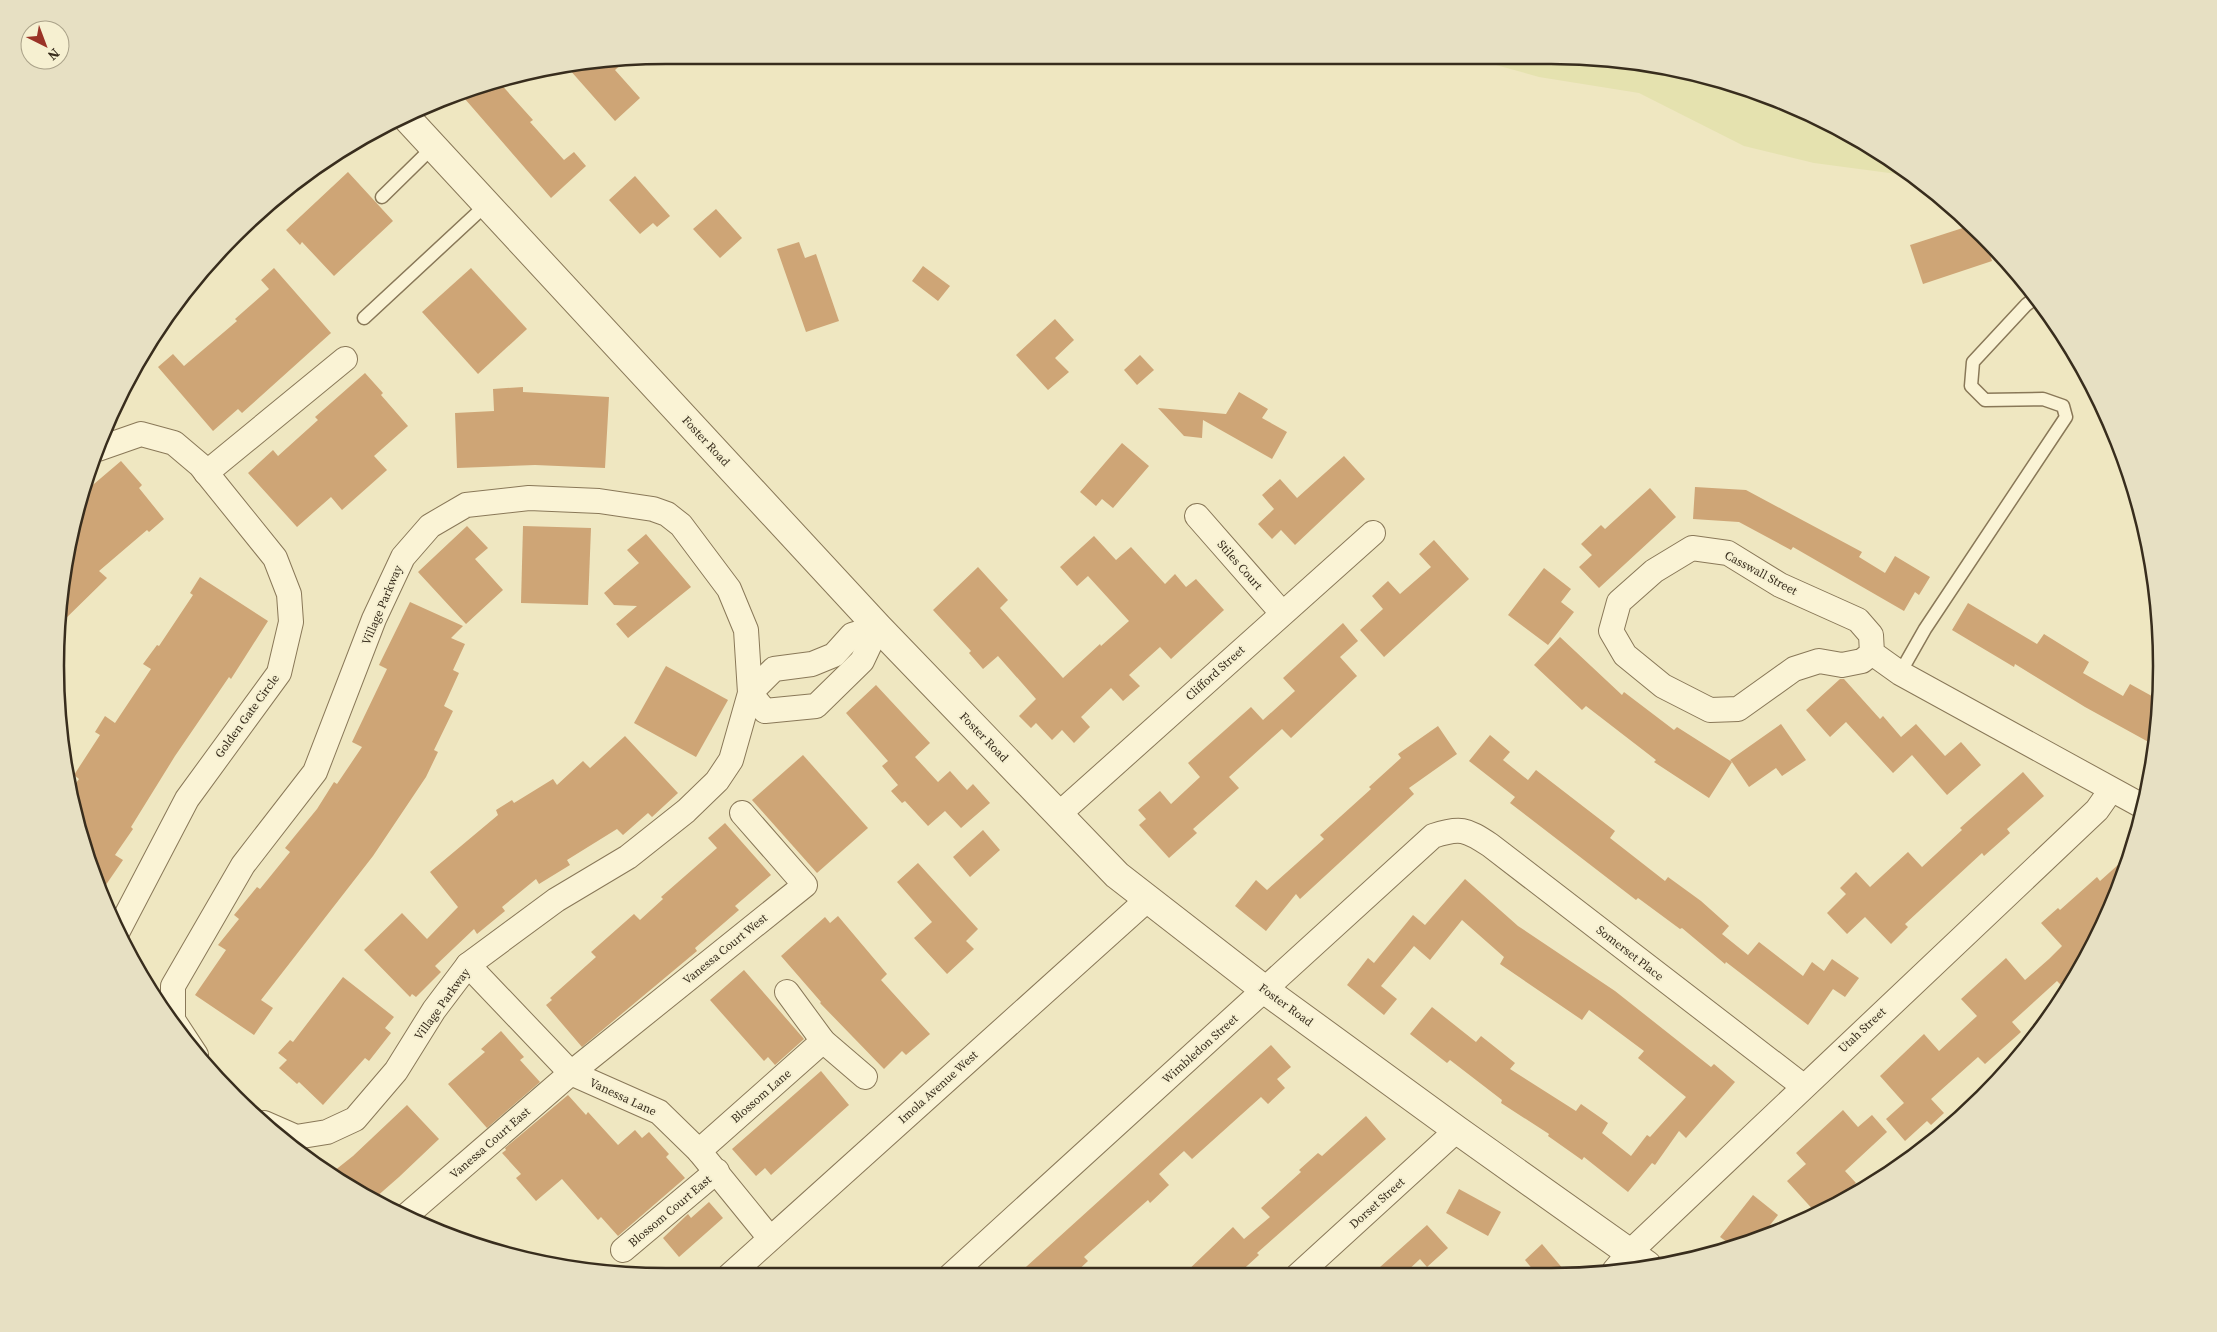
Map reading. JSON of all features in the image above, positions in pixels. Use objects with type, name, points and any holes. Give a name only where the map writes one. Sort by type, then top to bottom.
[{"type":"street","name":"Foster Road","points":[[410,121],[878,627],[1117,875],[1265,990],[1457,1130],[1630,1262]]},
{"type":"street","points":[[206,473],[345,359]]},
{"type":"street","name":"Golden Gate Circle","points":[[106,446],[141,434],[174,443],[206,473],[275,558],[289,594],[291,622],[279,673],[187,799],[122,923]]},
{"type":"street","name":"Village Parkway","points":[[173,1012],[173,986],[243,865],[315,772],[374,619],[402,557],[430,526],[466,505],[529,498],[599,501],[653,509],[668,514],[681,525],[729,589],[746,630],[750,693],[731,760],[717,781],[686,811],[628,857],[556,900],[468,965],[434,1010],[396,1071],[355,1119],[327,1132],[296,1137],[285,1132]]},
{"type":"street","name":"Stiles Court","points":[[1198,516],[1282,613]]},
{"type":"street","name":"Clifford Street","points":[[1059,814],[1373,533]]},
{"type":"street","name":"Casswall Street","points":[[1692,548],[1728,553],[1780,585],[1858,620],[1871,635],[1872,653],[1862,661],[1842,665],[1819,661],[1794,669],[1738,708],[1710,710],[1663,686],[1625,655],[1611,632],[1619,602],[1654,571],[1692,548]]},
{"type":"street","name":"Village Parkway","points":[[750,693],[774,669],[812,664],[834,655],[852,636],[878,627]]},
{"type":"street","points":[[750,693],[765,711],[816,706],[862,661],[878,627]]},
{"type":"street","points":[[1872,653],[1900,673],[2137,804]]},
{"type":"street","name":"Utah Street","points":[[1630,1262],[1803,1086],[2097,810],[2111,790]]},
{"type":"street","name":"Vanessa Court West","points":[[571,1073],[805,885],[742,813]]},
{"type":"street","name":"Somerset Place","points":[[1453,829],[1475,834],[1490,845],[1803,1086]]},
{"type":"street","name":"Wimbledon Street","points":[[959,1268],[1433,836],[1453,829]]},
{"type":"street","name":"Imola Avenue West","points":[[737,1268],[769,1237],[1148,899]]},
{"type":"street","name":"Vanessa Lane","points":[[468,965],[571,1073],[659,1112],[717,1171],[769,1237]]},
{"type":"street","points":[[787,992],[823,1042],[865,1077]]},
{"type":"street","name":"Blossom Lane","points":[[699,1151],[823,1042]]},
{"type":"street","name":"Vanessa Court East","points":[[411,1211],[571,1073]]},
{"type":"street","name":"Dorset Street","points":[[1306,1268],[1457,1130]]},
{"type":"street","name":"Blossom Court East","points":[[624,1250],[717,1171]]},
{"type":"lane","points":[[382,196],[434,146]]},
{"type":"lane","points":[[364,318],[487,204]]},
{"type":"lane","points":[[1900,673],[1930,622],[2066,417],[2064,406],[2043,399],[1985,400],[1971,386],[1972,362],[2031,302]]},
{"type":"shaded area","points":[[1494,64],[1590,65],[1668,75],[1707,84],[1745,96],[1817,126],[1852,144],[1899,174],[1814,163],[1744,146],[1639,93],[1539,77]]},
{"type":"building","points":[[620,66],[615,70],[640,98],[615,121],[571,71]]},
{"type":"building","points":[[503,86],[533,120],[530,122],[564,160],[574,152],[586,166],[551,198],[465,99]]},
{"type":"building","points":[[348,172],[393,221],[334,276],[302,242],[300,245],[286,230]]},
{"type":"building","points":[[635,176],[670,216],[657,227],[653,223],[640,234],[609,200]]},
{"type":"building","points":[[716,209],[742,238],[720,258],[693,229]]},
{"type":"building","points":[[1964,228],[1990,254],[1992,261],[1923,284],[1910,245]]},
{"type":"building","points":[[799,242],[805,258],[816,254],[839,321],[806,332],[777,249]]},
{"type":"building","points":[[923,266],[950,286],[938,301],[912,281]]},
{"type":"building","points":[[274,268],[331,333],[242,413],[238,409],[213,431],[158,367],[173,354],[184,366],[237,321],[235,319],[269,289],[261,280]]},
{"type":"building","points":[[471,268],[527,329],[478,374],[422,312]]},
{"type":"building","points":[[1055,319],[1074,340],[1055,358],[1069,372],[1048,390],[1016,355]]},
{"type":"building","points":[[1140,355],[1154,370],[1137,385],[1124,370]]},
{"type":"building","points":[[365,373],[408,426],[374,456],[387,470],[342,510],[331,497],[297,527],[248,473],[273,450],[278,456],[318,420],[315,417]]},
{"type":"building","points":[[523,387],[523,392],[609,397],[605,468],[535,465],[457,468],[455,413],[494,411],[493,389]]},
{"type":"building","points":[[1239,392],[1268,409],[1262,418],[1287,432],[1272,459],[1203,420],[1202,438],[1184,436],[1158,408],[1226,414]]},
{"type":"building","points":[[1122,443],[1149,466],[1113,508],[1102,499],[1096,506],[1080,492]]},
{"type":"building","points":[[1344,456],[1365,479],[1295,545],[1281,530],[1272,539],[1258,524],[1274,509],[1262,495],[1280,479],[1297,498]]},
{"type":"building","points":[[121,461],[142,485],[139,488],[164,519],[149,532],[147,530],[99,571],[107,578],[66,618],[75,549],[92,486]]},
{"type":"building","points":[[1695,487],[1746,490],[1862,552],[1859,557],[1885,573],[1895,556],[1930,577],[1919,595],[1915,592],[1904,611],[1793,547],[1791,550],[1739,522],[1693,519]]},
{"type":"building","points":[[1650,488],[1676,517],[1599,588],[1579,567],[1592,555],[1581,544],[1601,525],[1605,529]]},
{"type":"building","points":[[467,526],[488,548],[475,559],[503,590],[466,624],[418,572]]},
{"type":"building","points":[[523,526],[591,528],[588,605],[521,603]]},
{"type":"building","points":[[646,534],[691,587],[628,638],[616,624],[637,606],[614,605],[604,593],[639,563],[627,550]]},
{"type":"building","points":[[1094,536],[1116,560],[1131,547],[1165,584],[1175,574],[1186,587],[1196,579],[1224,610],[1171,659],[1160,647],[1129,675],[1140,686],[1123,701],[1111,688],[1081,717],[1090,727],[1074,743],[1062,730],[1052,740],[1036,723],[1031,728],[1019,716],[1036,699],[998,656],[983,669],[969,653],[971,651],[933,610],[978,567],[1008,600],[1000,608],[1063,678],[1100,644],[1101,646],[1129,621],[1088,576],[1077,586],[1060,567]]},
{"type":"building","points":[[1434,540],[1469,579],[1384,657],[1360,630],[1383,609],[1372,596],[1388,581],[1400,594],[1431,567],[1419,554]]},
{"type":"building","points":[[1544,568],[1571,589],[1561,602],[1574,612],[1548,645],[1508,615]]},
{"type":"building","points":[[200,577],[268,621],[231,679],[229,677],[175,756],[131,827],[133,829],[115,855],[123,860],[106,885],[84,822],[75,784],[79,779],[74,775],[100,735],[95,732],[105,716],[115,723],[151,669],[143,664],[157,645],[159,646],[193,595],[190,593]]},
{"type":"building","points":[[410,602],[463,626],[451,638],[465,644],[453,670],[459,673],[444,706],[453,711],[434,750],[438,752],[426,777],[373,856],[261,1000],[273,1008],[254,1035],[195,995],[226,950],[218,945],[239,919],[234,915],[257,887],[260,889],[290,852],[285,848],[317,809],[334,782],[337,784],[362,747],[352,742],[387,669],[379,665]]},
{"type":"building","points":[[1968,603],[2037,644],[2044,634],[2089,662],[2083,673],[2123,696],[2130,684],[2152,696],[2148,742],[2085,707],[2015,664],[2014,667],[1952,630]]},
{"type":"building","points":[[1343,623],[1358,641],[1340,657],[1357,676],[1291,738],[1282,729],[1229,777],[1239,788],[1193,829],[1197,833],[1169,858],[1139,825],[1146,819],[1138,810],[1160,791],[1171,804],[1200,777],[1188,763],[1251,707],[1263,720],[1295,691],[1283,678]]},
{"type":"building","points":[[1560,637],[1622,695],[1624,692],[1674,730],[1677,727],[1732,762],[1709,798],[1654,762],[1656,760],[1586,706],[1582,710],[1534,665]]},
{"type":"building","points":[[666,666],[728,700],[696,757],[634,723]]},
{"type":"building","points":[[1840,679],[1844,679],[1880,719],[1883,716],[1901,737],[1916,724],[1945,756],[1961,742],[1981,765],[1947,795],[1912,755],[1893,773],[1846,722],[1830,737],[1806,710]]},
{"type":"building","points":[[876,685],[930,743],[915,757],[938,782],[950,771],[967,790],[973,784],[990,803],[961,828],[945,811],[928,826],[905,801],[902,803],[891,791],[898,785],[882,766],[888,761],[846,713]]},
{"type":"building","points":[[1781,724],[1806,760],[1782,776],[1776,768],[1749,787],[1730,760]]},
{"type":"building","points":[[1438,726],[1457,754],[1409,788],[1414,794],[1300,899],[1296,894],[1266,931],[1235,906],[1256,880],[1267,890],[1324,839],[1320,835],[1371,789],[1369,787],[1401,758],[1398,754]]},
{"type":"building","points":[[1490,735],[1510,752],[1503,760],[1528,780],[1536,770],[1615,831],[1610,838],[1665,881],[1668,877],[1701,901],[1729,926],[1722,934],[1748,955],[1759,942],[1803,976],[1812,962],[1824,971],[1832,959],[1859,978],[1845,997],[1833,989],[1808,1025],[1726,962],[1725,964],[1682,928],[1680,929],[1638,898],[1636,900],[1510,803],[1515,797],[1469,761]]},
{"type":"building","points":[[625,736],[678,793],[652,817],[648,813],[623,835],[617,829],[567,860],[570,865],[539,884],[536,879],[502,907],[505,911],[477,934],[474,929],[435,966],[441,972],[416,997],[412,994],[410,997],[364,950],[402,913],[427,939],[458,907],[430,872],[498,815],[496,810],[512,800],[514,803],[553,779],[557,785],[583,761],[590,768]]},
{"type":"building","points":[[803,755],[868,828],[817,873],[752,800]]},
{"type":"building","points":[[2023,772],[2044,796],[2007,829],[2010,833],[1984,856],[1982,853],[1905,924],[1908,927],[1891,944],[1865,917],[1847,934],[1827,913],[1846,894],[1840,888],[1856,872],[1870,887],[1908,852],[1922,867],[1962,830],[1960,828]]},
{"type":"building","points":[[725,823],[771,875],[735,906],[739,910],[695,948],[697,951],[582,1047],[546,1005],[552,1000],[550,998],[596,957],[591,952],[634,914],[640,920],[663,899],[661,897],[717,848],[708,838]]},
{"type":"building","points":[[983,830],[1000,850],[970,877],[953,857]]},
{"type":"building","points":[[918,863],[978,929],[966,941],[974,949],[947,974],[914,938],[932,922],[897,882]]},
{"type":"building","points":[[2120,863],[2091,932],[2062,986],[2057,981],[2012,1022],[2021,1032],[1985,1064],[1978,1057],[1931,1099],[1944,1113],[1931,1125],[1927,1121],[1905,1141],[1886,1119],[1904,1103],[1880,1076],[1924,1034],[1939,1051],[1977,1016],[1961,999],[2006,958],[2025,980],[2049,959],[2062,946],[2041,923],[2058,908],[2060,910],[2097,877],[2100,881]]},
{"type":"building","points":[[1465,879],[1518,926],[1615,991],[1711,1067],[1714,1064],[1735,1082],[1686,1138],[1679,1131],[1655,1165],[1652,1163],[1628,1192],[1584,1157],[1582,1160],[1548,1136],[1549,1134],[1501,1103],[1502,1100],[1450,1060],[1447,1063],[1410,1034],[1432,1007],[1476,1042],[1481,1036],[1515,1063],[1510,1069],[1576,1111],[1581,1104],[1608,1123],[1602,1133],[1631,1156],[1647,1135],[1650,1137],[1686,1097],[1638,1058],[1644,1051],[1589,1010],[1582,1020],[1500,964],[1504,957],[1462,920],[1430,960],[1414,946],[1381,986],[1397,999],[1384,1015],[1347,985],[1368,958],[1374,963],[1413,915],[1425,925]]},
{"type":"building","points":[[838,916],[887,974],[881,980],[930,1034],[906,1055],[902,1051],[884,1069],[820,1003],[781,956],[825,917],[830,923]]},
{"type":"building","points":[[744,970],[804,1039],[775,1065],[768,1057],[764,1061],[710,1000]]},
{"type":"building","points":[[343,977],[394,1017],[385,1028],[391,1033],[369,1061],[365,1058],[323,1105],[299,1082],[297,1084],[279,1068],[287,1060],[278,1053],[290,1040],[293,1042]]},
{"type":"building","points":[[501,1031],[524,1057],[520,1060],[540,1082],[487,1128],[448,1084],[485,1052],[481,1049]]},
{"type":"building","points":[[1271,1045],[1291,1067],[1277,1079],[1285,1088],[1268,1104],[1261,1097],[1192,1159],[1184,1151],[1159,1174],[1169,1185],[1150,1203],[1148,1200],[1084,1257],[1088,1261],[1081,1268],[1025,1268]]},
{"type":"building","points":[[821,1071],[849,1105],[771,1175],[765,1168],[756,1176],[732,1149]]},
{"type":"building","points":[[568,1095],[586,1115],[588,1112],[618,1145],[635,1130],[642,1138],[649,1132],[669,1154],[666,1157],[685,1178],[618,1236],[601,1217],[598,1220],[562,1179],[536,1201],[516,1178],[521,1174],[502,1153],[506,1150],[505,1148]]},
{"type":"building","points":[[407,1105],[439,1139],[378,1195],[336,1170]]},
{"type":"building","points":[[1843,1110],[1858,1127],[1872,1115],[1887,1132],[1845,1171],[1856,1183],[1849,1190],[1812,1208],[1787,1181],[1806,1164],[1796,1153]]},
{"type":"building","points":[[1366,1116],[1386,1139],[1257,1253],[1259,1255],[1245,1268],[1190,1268],[1233,1227],[1244,1239],[1270,1217],[1261,1208],[1301,1172],[1299,1170],[1318,1153],[1322,1156]]},
{"type":"building","points":[[1459,1189],[1501,1212],[1488,1236],[1446,1213]]},
{"type":"building","points":[[1753,1195],[1778,1215],[1769,1227],[1745,1236],[1727,1242],[1720,1237]]},
{"type":"building","points":[[709,1202],[723,1218],[679,1257],[663,1238],[688,1214],[691,1218]]},
{"type":"building","points":[[1427,1225],[1448,1248],[1427,1267],[1420,1259],[1410,1268],[1379,1268]]},
{"type":"building","points":[[1542,1244],[1562,1268],[1532,1268],[1525,1260]]}]
